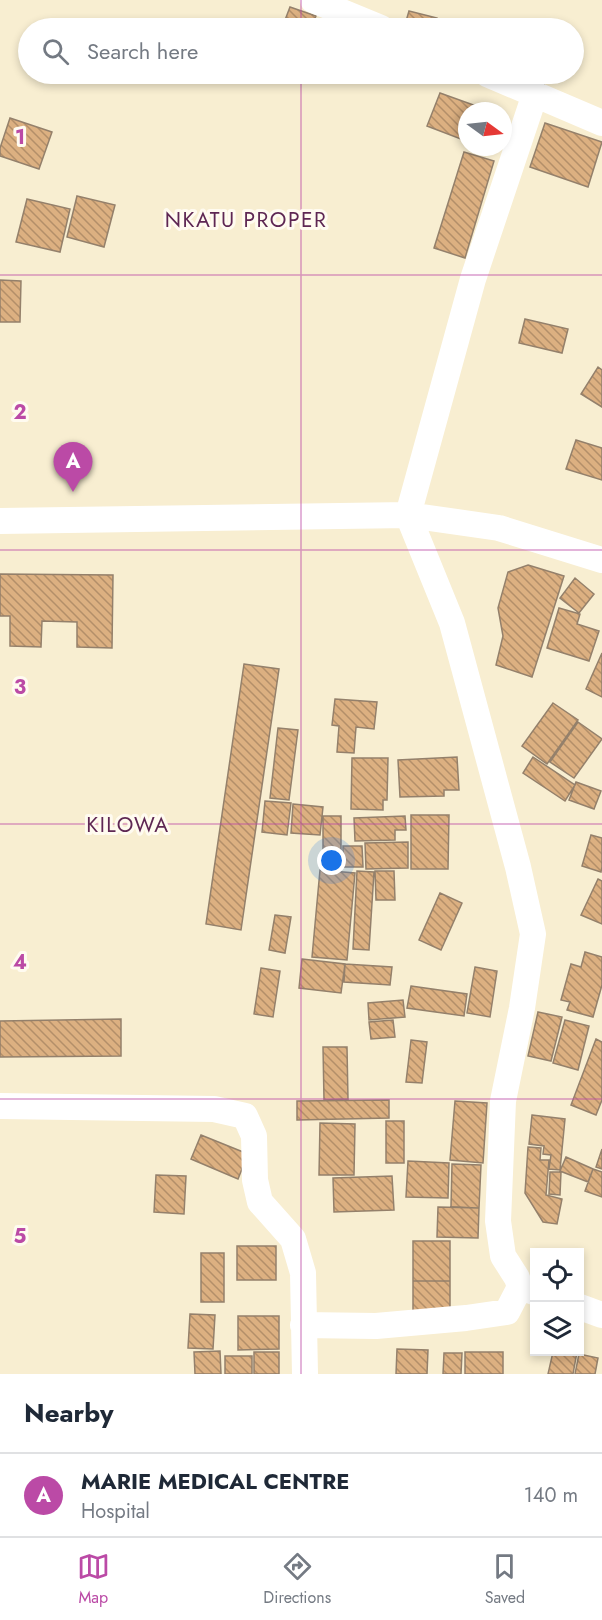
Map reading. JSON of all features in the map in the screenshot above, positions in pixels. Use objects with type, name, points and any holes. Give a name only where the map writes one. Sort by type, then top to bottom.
[{"type":"street","points":[[314,0],[357,18]]},
{"type":"street","points":[[512,84],[602,123]]},
{"type":"street","points":[[303,1325],[376,1326],[507,1312],[527,1289],[503,1256],[498,1221],[503,1101],[522,1008],[533,934],[519,867],[452,622],[408,514],[473,279],[536,94]]},
{"type":"street","points":[[0,521],[408,514],[499,528],[602,560]]},
{"type":"street","points":[[0,1106],[214,1109],[245,1116],[254,1136],[255,1180],[260,1202],[293,1239],[303,1273],[305,1374]]},
{"type":"street","points":[[584,1309],[602,1316]]},
{"type":"building","points":[[290,7],[316,16],[315,18],[286,18]]},
{"type":"building","points":[[409,11],[437,18],[407,18]]},
{"type":"building","points":[[440,93],[465,102],[458,102],[458,138],[427,126]]},
{"type":"building","points":[[10,118],[52,132],[39,169],[0,156],[0,148]]},
{"type":"building","points":[[545,123],[602,142],[588,187],[530,167]]},
{"type":"building","points":[[463,156],[477,156],[494,161],[465,258],[434,248]]},
{"type":"building","points":[[77,196],[115,205],[104,247],[67,237]]},
{"type":"building","points":[[27,199],[70,209],[60,252],[16,242]]},
{"type":"building","points":[[0,280],[21,281],[20,322],[0,322]]},
{"type":"building","points":[[525,319],[568,329],[562,353],[519,343]]},
{"type":"building","points":[[598,367],[602,370],[602,407],[581,394]]},
{"type":"building","points":[[576,440],[602,448],[602,480],[566,469]]},
{"type":"building","points":[[528,565],[564,576],[532,677],[496,665],[503,636],[498,608],[508,572]]},
{"type":"building","points":[[0,574],[113,575],[112,648],[77,647],[77,622],[42,621],[41,647],[10,646],[10,616],[0,616]]},
{"type":"building","points":[[575,578],[594,594],[579,613],[560,598]]},
{"type":"building","points":[[559,608],[580,614],[577,624],[599,631],[589,661],[547,648]]},
{"type":"building","points":[[602,653],[602,697],[586,689]]},
{"type":"building","points":[[244,664],[279,669],[241,930],[206,924]]},
{"type":"building","points":[[335,699],[377,702],[374,729],[356,727],[354,753],[337,752],[339,726],[332,725]]},
{"type":"building","points":[[553,703],[578,720],[547,764],[522,746]]},
{"type":"building","points":[[578,722],[602,739],[574,778],[550,762]]},
{"type":"building","points":[[278,728],[298,730],[289,800],[270,798]]},
{"type":"building","points":[[457,757],[459,790],[444,790],[444,796],[400,797],[398,760]]},
{"type":"building","points":[[533,757],[575,785],[565,801],[523,773]]},
{"type":"building","points":[[352,758],[388,758],[387,800],[383,800],[383,810],[351,809]]},
{"type":"building","points":[[576,782],[601,791],[594,809],[569,800]]},
{"type":"building","points":[[265,801],[291,803],[287,835],[262,832]]},
{"type":"building","points":[[293,804],[323,807],[320,835],[291,833]]},
{"type":"building","points":[[411,815],[449,815],[448,869],[411,869]]},
{"type":"building","points":[[323,816],[341,816],[341,866],[323,866]]},
{"type":"building","points":[[405,816],[406,830],[395,830],[395,840],[355,841],[354,818]]},
{"type":"building","points":[[591,835],[602,838],[601,872],[582,866]]},
{"type":"building","points":[[408,842],[408,868],[366,869],[365,843]]},
{"type":"building","points":[[343,846],[362,846],[363,867],[343,867]]},
{"type":"building","points":[[320,870],[355,873],[347,960],[312,957]]},
{"type":"building","points":[[357,871],[374,872],[369,950],[353,949]]},
{"type":"building","points":[[375,871],[394,871],[395,900],[376,900]]},
{"type":"building","points":[[598,879],[602,881],[602,924],[581,915]]},
{"type":"building","points":[[440,893],[462,903],[441,950],[419,940]]},
{"type":"building","points":[[275,915],[291,917],[285,953],[269,950]]},
{"type":"building","points":[[585,952],[602,957],[602,985],[593,1017],[567,1010],[570,1002],[561,1000],[571,964],[581,967]]},
{"type":"building","points":[[302,959],[345,964],[341,993],[299,988]]},
{"type":"building","points":[[345,964],[392,967],[390,985],[344,982]]},
{"type":"building","points":[[475,967],[497,971],[490,1017],[467,1013]]},
{"type":"building","points":[[261,968],[280,971],[273,1017],[254,1014]]},
{"type":"building","points":[[411,986],[467,994],[464,1016],[407,1008]]},
{"type":"building","points":[[403,1000],[405,1017],[369,1020],[368,1003]]},
{"type":"building","points":[[538,1012],[562,1017],[551,1061],[528,1056]]},
{"type":"building","points":[[121,1019],[121,1056],[0,1057],[0,1021]]},
{"type":"building","points":[[393,1020],[395,1037],[371,1039],[369,1022]]},
{"type":"building","points":[[565,1020],[589,1026],[578,1070],[553,1063]]},
{"type":"building","points":[[596,1039],[602,1042],[602,1100],[596,1115],[571,1105]]},
{"type":"building","points":[[411,1040],[427,1042],[422,1083],[406,1082]]},
{"type":"building","points":[[323,1047],[347,1047],[348,1099],[324,1100]]},
{"type":"building","points":[[389,1100],[389,1118],[297,1120],[297,1101]]},
{"type":"building","points":[[455,1101],[487,1103],[483,1163],[450,1160]]},
{"type":"building","points":[[532,1115],[565,1119],[560,1170],[549,1169],[551,1155],[543,1154],[544,1146],[529,1144]]},
{"type":"building","points":[[386,1121],[404,1121],[404,1163],[386,1163]]},
{"type":"building","points":[[320,1123],[355,1124],[354,1175],[319,1175]]},
{"type":"building","points":[[201,1135],[248,1154],[238,1179],[191,1159]]},
{"type":"building","points":[[528,1147],[541,1148],[540,1160],[549,1160],[546,1195],[562,1199],[557,1224],[543,1222],[525,1193]]},
{"type":"building","points":[[602,1149],[602,1169],[596,1167]]},
{"type":"building","points":[[566,1157],[593,1169],[588,1182],[560,1171]]},
{"type":"building","points":[[408,1161],[449,1163],[448,1198],[406,1197]]},
{"type":"building","points":[[452,1164],[481,1165],[479,1208],[451,1207]]},
{"type":"building","points":[[593,1169],[602,1172],[602,1197],[585,1191]]},
{"type":"building","points":[[550,1172],[561,1172],[560,1195],[549,1194]]},
{"type":"building","points":[[156,1175],[186,1176],[184,1214],[154,1212]]},
{"type":"building","points":[[392,1176],[394,1210],[334,1212],[333,1178]]},
{"type":"building","points":[[438,1207],[479,1208],[478,1238],[437,1237]]},
{"type":"building","points":[[413,1241],[450,1241],[450,1281],[413,1281]]},
{"type":"building","points":[[237,1246],[276,1246],[276,1280],[237,1280]]},
{"type":"building","points":[[201,1253],[224,1253],[224,1302],[201,1302]]},
{"type":"building","points":[[413,1281],[450,1281],[450,1312],[413,1312]]},
{"type":"building","points":[[190,1314],[215,1315],[213,1349],[188,1348]]},
{"type":"building","points":[[238,1316],[279,1316],[279,1349],[238,1350]]},
{"type":"building","points":[[397,1349],[428,1350],[427,1374],[396,1374]]},
{"type":"building","points":[[220,1351],[221,1374],[195,1374],[194,1352]]},
{"type":"building","points":[[254,1352],[279,1352],[279,1374],[254,1374]]},
{"type":"building","points":[[465,1352],[503,1352],[503,1374],[465,1374]]},
{"type":"building","points":[[444,1353],[462,1353],[461,1374],[443,1374]]},
{"type":"building","points":[[225,1356],[252,1356],[252,1374],[225,1374]]},
{"type":"building","points":[[552,1356],[576,1356],[573,1374],[548,1374]]},
{"type":"building","points":[[579,1356],[598,1358],[595,1374],[575,1374]]},
{"type":"place","name":"MARIE MEDICAL CENTRE","points":[[73,492]]},
{"type":"district","name":"NKATU PROPER","points":[[246,220]]},
{"type":"district","name":"KILOWA","points":[[128,825]]}]
